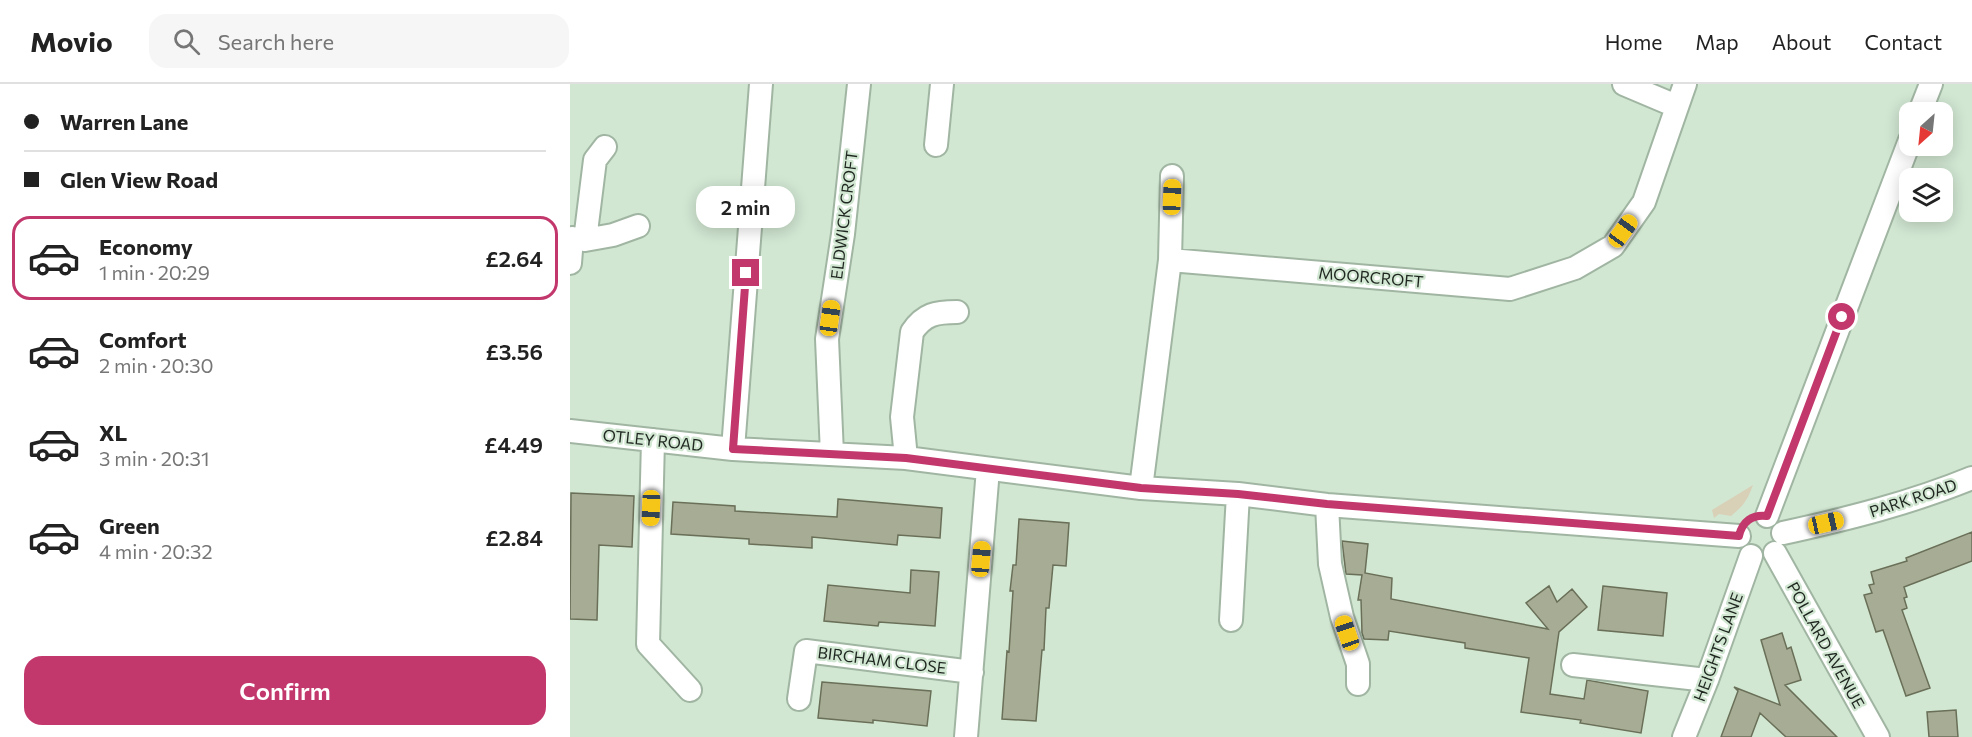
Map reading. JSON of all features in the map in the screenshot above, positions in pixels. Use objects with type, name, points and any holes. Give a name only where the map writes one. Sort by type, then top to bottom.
[{"type":"street","points":[[733,449],[761,84]]},
{"type":"street","name":"ELDWICK CROFT","points":[[832,454],[827,339],[843,234],[859,84]]},
{"type":"street","points":[[936,145],[942,84]]},
{"type":"street","points":[[1624,84],[1676,106]]},
{"type":"street","name":"MOORCROFT","points":[[1170,260],[1510,289],[1575,268],[1613,246],[1644,202],[1685,84]]},
{"type":"street","points":[[1924,102],[1931,84]]},
{"type":"street","points":[[570,263],[595,160],[604,147]]},
{"type":"street","points":[[1767,516],[1904,156]]},
{"type":"street","points":[[1141,488],[1170,260],[1172,176]]},
{"type":"street","points":[[576,239],[613,235],[638,226]]},
{"type":"street","points":[[906,458],[902,417],[912,332],[919,321],[928,315],[957,312]]},
{"type":"street","name":"OTLEY ROAD","points":[[570,431],[733,449],[906,458],[1141,488],[1739,536]]},
{"type":"street","points":[[653,440],[648,644],[690,690]]},
{"type":"street","points":[[966,737],[988,469]]},
{"type":"street","name":"PARK ROAD","points":[[1779,543],[1940,491],[1972,478]]},
{"type":"street","points":[[1231,620],[1238,494]]},
{"type":"street","points":[[1327,504],[1330,564],[1342,616],[1358,664],[1358,684]]},
{"type":"street","points":[[1760,515],[1767,516],[1777,522],[1779,543],[1763,558],[1751,556],[1742,548],[1739,536],[1743,524],[1748,519],[1760,515]]},
{"type":"street","name":"POLLARD AVENUE","points":[[1779,543],[1878,737]]},
{"type":"street","name":"HEIGHTS LANE","points":[[1684,737],[1751,556]]},
{"type":"street","name":"BIRCHAM CLOSE","points":[[799,699],[806,651],[972,672]]},
{"type":"street","points":[[1573,665],[1707,680]]},
{"type":"shaded area","points":[[1753,485],[1745,502],[1731,516],[1719,514],[1714,518],[1712,510]]},
{"type":"building","points":[[571,493],[634,496],[632,547],[599,545],[597,620],[570,619]]},
{"type":"building","points":[[838,499],[942,508],[940,538],[898,535],[897,545],[812,537],[812,548],[749,544],[749,539],[671,534],[673,502],[735,506],[735,511],[837,517]]},
{"type":"building","points":[[1019,519],[1069,523],[1066,566],[1053,565],[1049,608],[1046,608],[1036,721],[1002,719],[1013,591],[1010,591],[1013,565],[1016,565]]},
{"type":"building","points":[[1972,532],[1972,561],[1904,587],[1907,608],[1902,610],[1930,688],[1906,696],[1883,630],[1876,632],[1864,595],[1872,593],[1869,585],[1874,584],[1871,572],[1907,561],[1906,558]]},
{"type":"building","points":[[1342,541],[1368,544],[1365,573],[1392,578],[1391,599],[1548,629],[1526,603],[1549,586],[1557,602],[1572,589],[1587,607],[1559,632],[1550,694],[1584,699],[1587,680],[1648,691],[1641,733],[1580,723],[1581,720],[1521,712],[1529,658],[1465,648],[1465,643],[1389,631],[1388,640],[1364,639],[1361,600],[1358,600],[1362,575],[1346,574]]},
{"type":"building","points":[[911,570],[939,572],[935,626],[879,622],[878,626],[824,621],[828,585],[910,593]]},
{"type":"building","points":[[1603,586],[1667,593],[1663,636],[1598,630]]},
{"type":"building","points":[[1782,633],[1787,649],[1791,647],[1801,680],[1785,685],[1837,737],[1786,737],[1760,713],[1751,737],[1721,737],[1738,691],[1734,687],[1780,705],[1761,640]]},
{"type":"building","points":[[822,682],[931,691],[927,726],[873,720],[873,723],[818,718]]},
{"type":"building","points":[[1956,710],[1958,737],[1929,737],[1927,712]]},
{"type":"route","points":[[746,273],[733,449],[906,458],[1141,488],[1739,536],[1743,524],[1748,519],[1760,515],[1767,516],[1842,317]]}]
